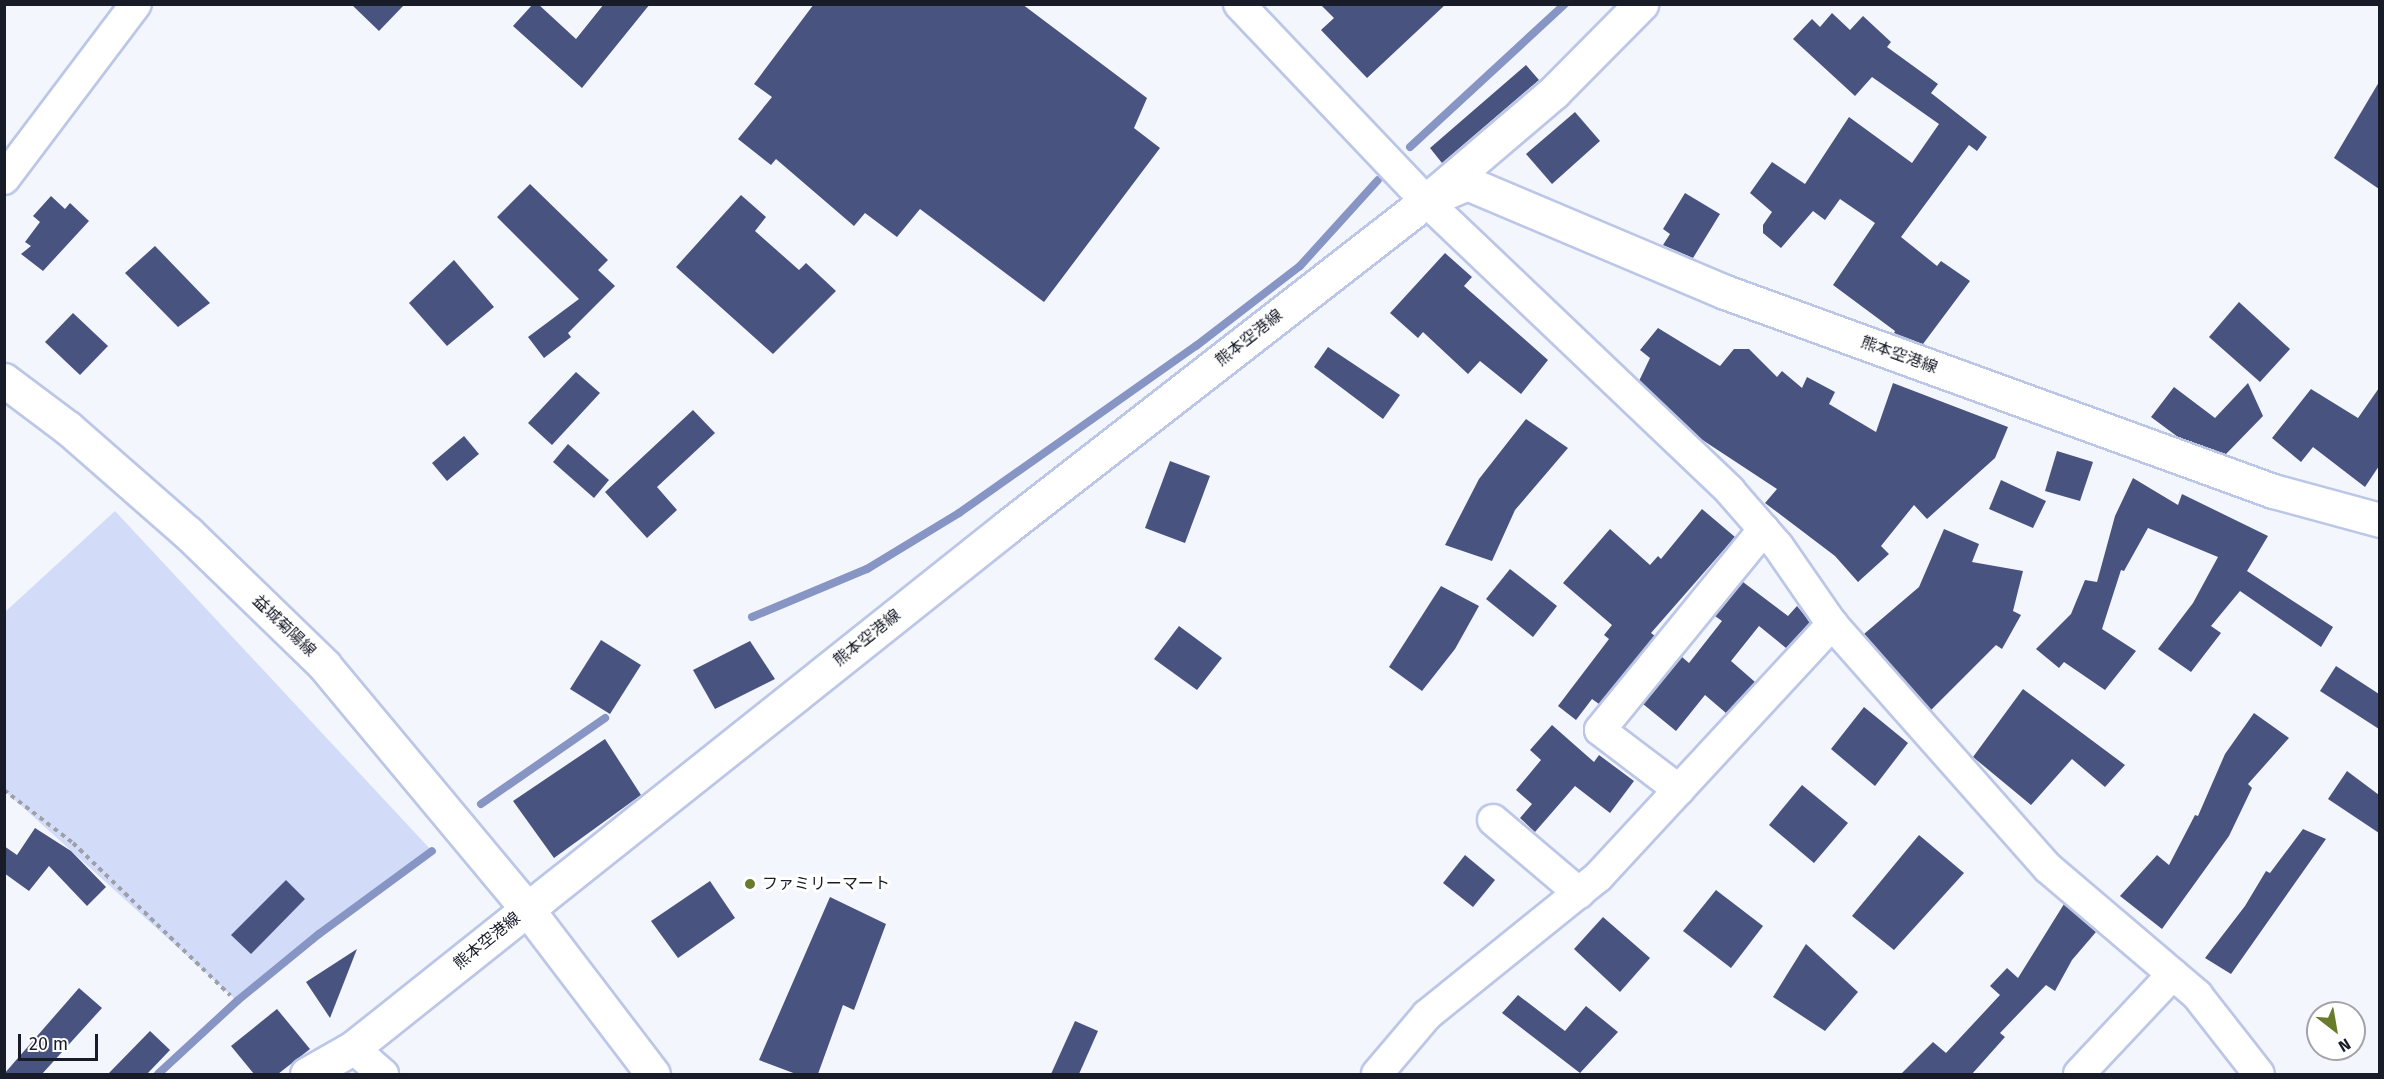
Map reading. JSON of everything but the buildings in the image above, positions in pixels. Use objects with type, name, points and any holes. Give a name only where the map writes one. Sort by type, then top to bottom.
[{"type":"main road","name":"熊本空港線","points":[[307,1074],[353,1048],[530,913],[1007,526],[1426,201],[1554,92],[1641,4]]},
{"type":"main road","name":"熊本空港線","points":[[1426,201],[1467,183],[1725,292],[2273,491],[2379,520]]},
{"type":"main road","name":"益城菊陽線","points":[[4,380],[68,428],[188,533],[324,665],[530,913],[653,1074]]},
{"type":"street","points":[[4,179],[136,4]]},
{"type":"street","points":[[1239,4],[1426,201],[1730,491],[1764,530],[1832,624],[2048,868],[2197,994],[2259,1074]]},
{"type":"street","points":[[1679,790],[1600,730],[1764,530]]},
{"type":"street","points":[[1377,1074],[1427,1015],[1579,893],[1679,790],[1832,624]]},
{"type":"street","points":[[1493,820],[1579,893]]},
{"type":"street","points":[[2079,1074],[2173,974]]},
{"type":"street","points":[[353,1048],[383,1074]]},
{"type":"path","points":[[4,790],[73,843],[230,995]]},
{"type":"shaded area","points":[[115,511],[432,851],[237,1001],[5,791],[5,612]]},
{"type":"waterway","points":[[1410,147],[1565,4]]},
{"type":"waterway","points":[[752,617],[867,569],[959,513],[1196,346],[1300,266],[1378,180]]},
{"type":"waterway","points":[[481,804],[605,718]]},
{"type":"waterway","points":[[158,1074],[237,1001],[319,934],[432,851]]},
{"type":"place","name":"ファミリーマート","points":[[750,884]]}]
